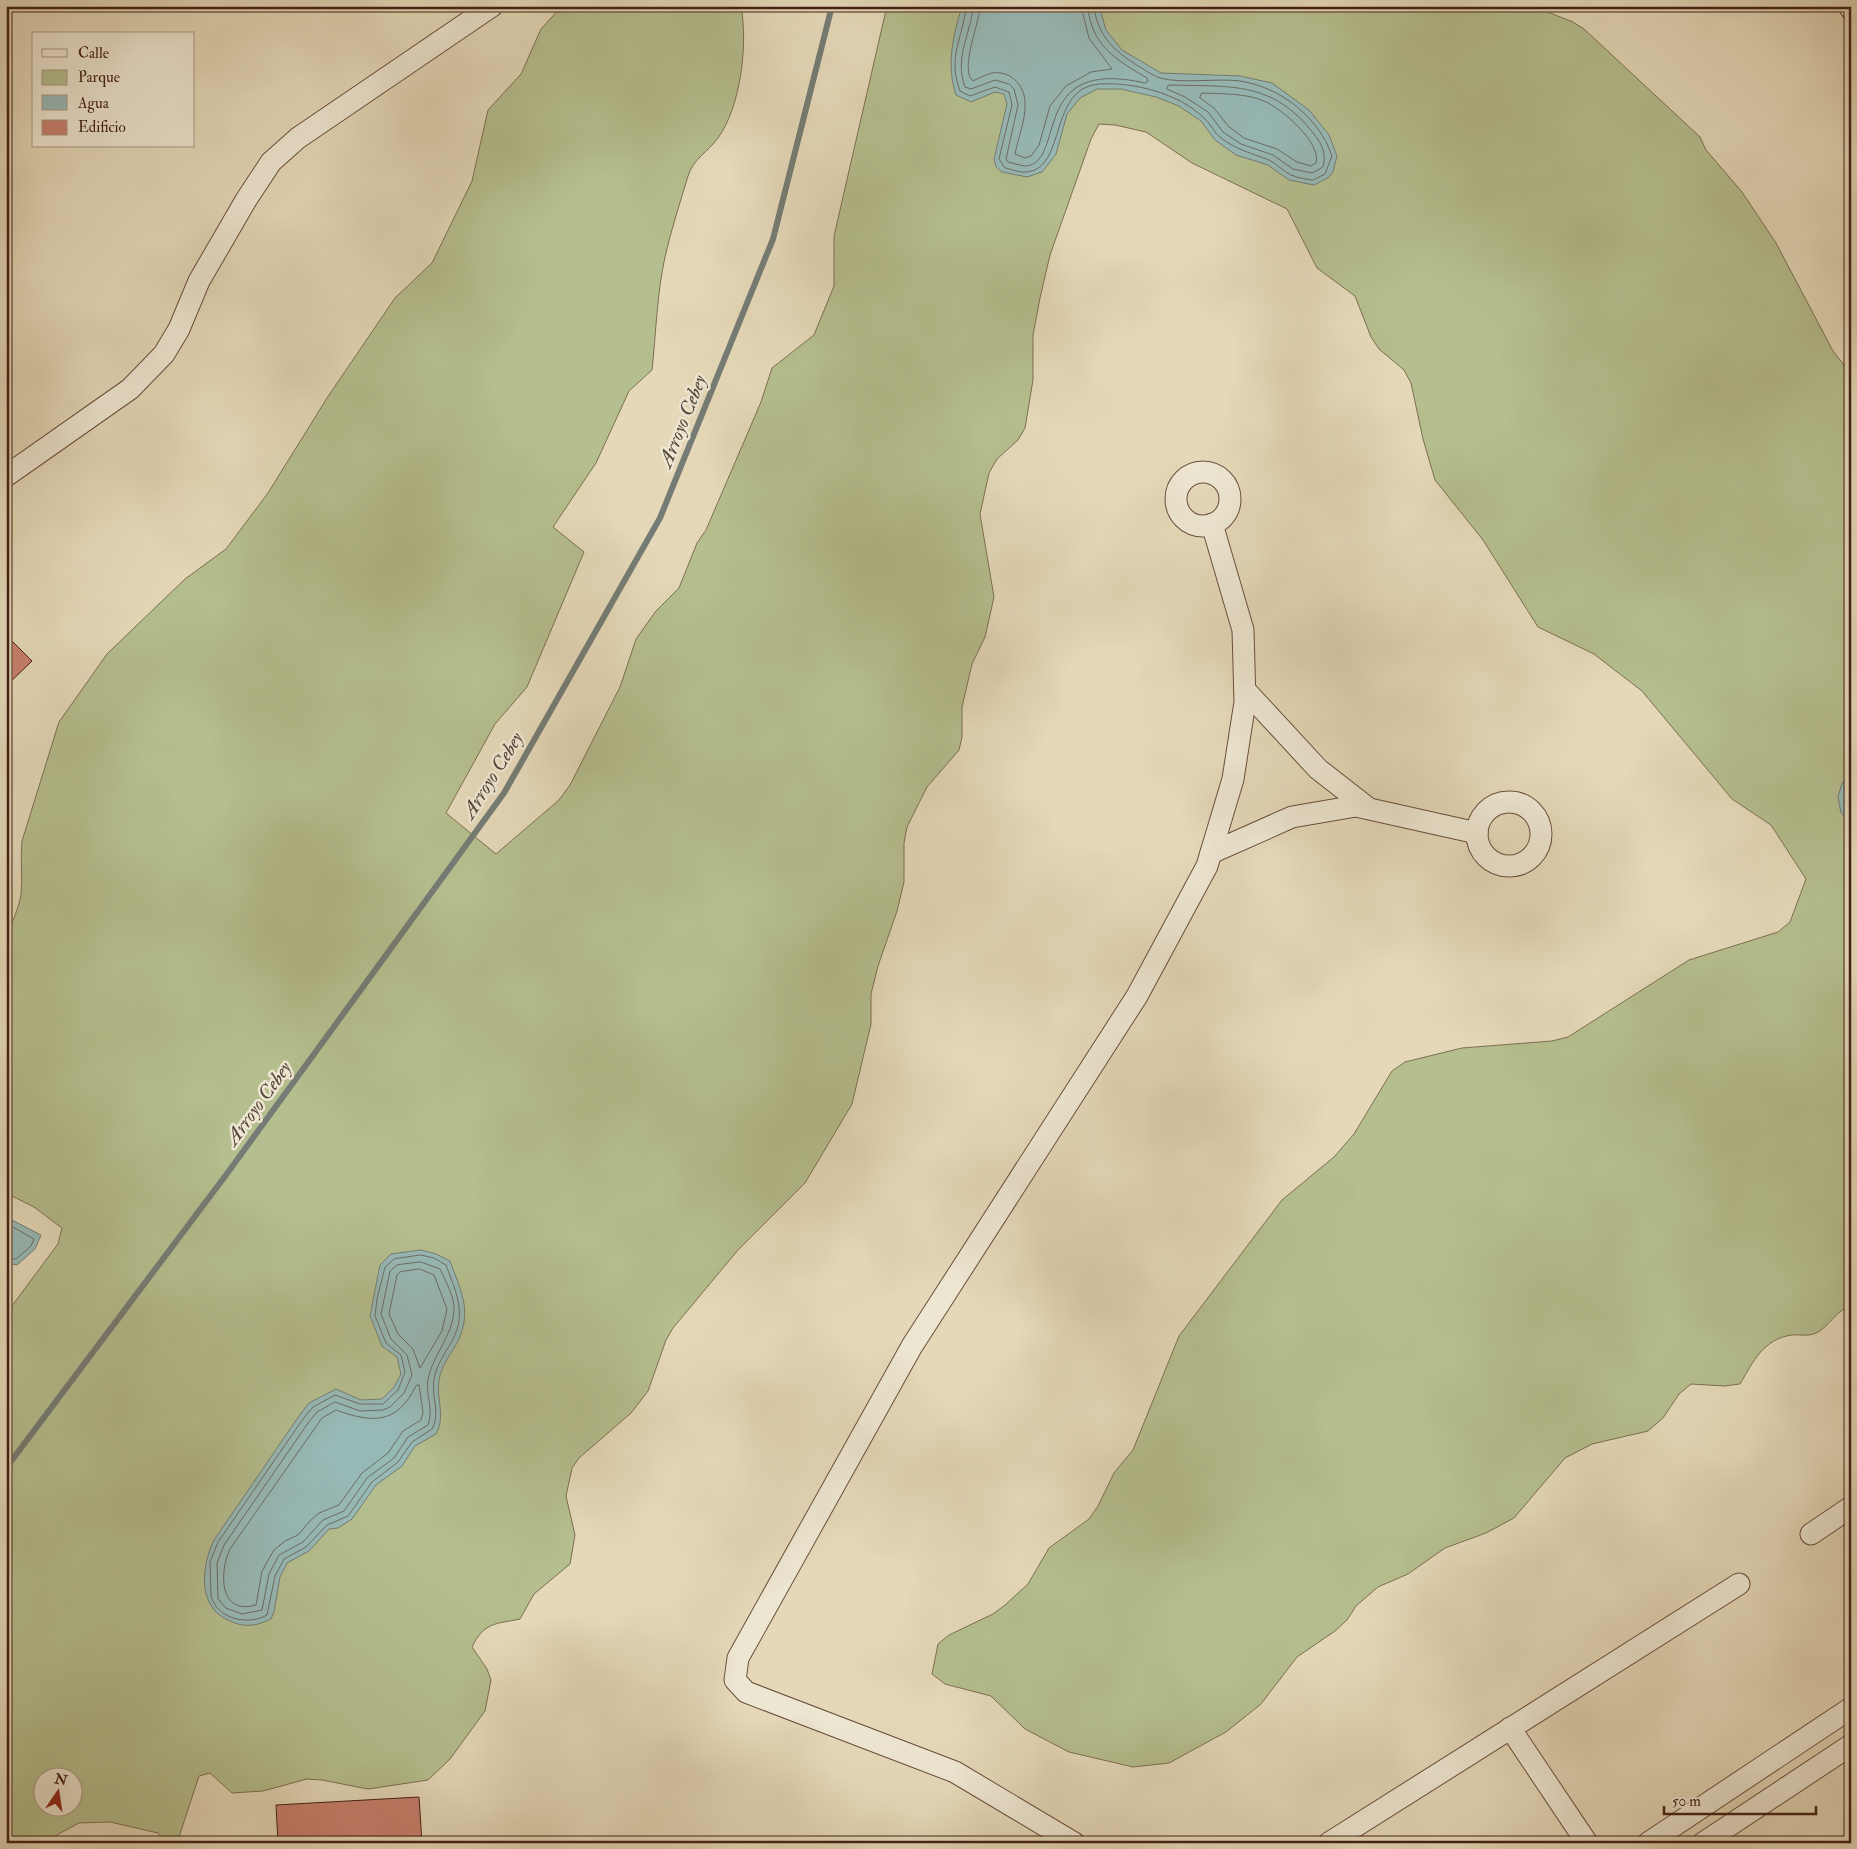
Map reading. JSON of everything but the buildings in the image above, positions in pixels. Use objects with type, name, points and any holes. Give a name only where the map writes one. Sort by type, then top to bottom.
[{"type":"street","points":[[6,476],[130,389],[164,354],[179,329],[200,281],[246,200],[272,162],[298,138],[492,6]]},
{"type":"street","points":[[1074,1843],[955,1772],[746,1692],[735,1680],[738,1658],[912,1346],[1137,996],[1207,866],[1233,779],[1245,702],[1243,630],[1212,524]]},
{"type":"street","points":[[1245,690],[1272,722],[1318,769],[1368,808]]},
{"type":"street","points":[[1211,853],[1292,817],[1356,806],[1477,833]]},
{"type":"street","points":[[1811,1534],[1851,1507]]},
{"type":"street","points":[[1329,1843],[1739,1584]]},
{"type":"street","points":[[1648,1843],[1851,1708]]},
{"type":"street","points":[[1510,1728],[1587,1843]]},
{"type":"street","points":[[1703,1843],[1851,1745]]},
{"type":"green space","points":[[562,6],[741,6],[744,38],[741,74],[737,92],[726,125],[714,143],[693,165],[688,176],[665,257],[660,285],[652,370],[629,391],[596,463],[553,527],[584,552],[527,687],[495,724],[446,813],[496,854],[559,800],[570,785],[620,687],[636,639],[656,611],[679,588],[697,543],[706,530],[761,402],[772,368],[814,335],[834,286],[834,236],[887,6],[1532,6],[1573,22],[1584,29],[1700,137],[1706,150],[1742,192],[1776,243],[1833,351],[1851,374],[1851,1306],[1842,1310],[1825,1327],[1817,1332],[1810,1335],[1782,1337],[1773,1341],[1760,1353],[1740,1384],[1724,1386],[1691,1384],[1679,1394],[1663,1418],[1648,1431],[1592,1444],[1565,1458],[1514,1518],[1486,1533],[1445,1548],[1408,1574],[1378,1587],[1356,1606],[1347,1620],[1335,1631],[1297,1657],[1261,1704],[1226,1732],[1169,1763],[1133,1767],[1069,1752],[1025,1729],[991,1696],[945,1684],[932,1674],[938,1644],[949,1635],[993,1614],[1005,1605],[1028,1584],[1049,1548],[1089,1519],[1098,1506],[1114,1473],[1133,1450],[1179,1336],[1282,1200],[1334,1157],[1354,1134],[1392,1071],[1405,1062],[1462,1048],[1552,1041],[1568,1037],[1689,960],[1778,932],[1790,922],[1806,879],[1771,825],[1732,799],[1642,691],[1594,654],[1538,627],[1483,540],[1435,480],[1423,439],[1411,383],[1404,370],[1379,349],[1371,337],[1355,296],[1317,268],[1287,209],[1192,163],[1146,132],[1115,125],[1099,124],[1091,139],[1050,255],[1033,335],[1033,380],[1025,428],[1018,440],[997,459],[989,473],[980,514],[994,597],[985,637],[972,664],[962,707],[962,737],[959,750],[927,787],[907,827],[904,843],[904,882],[871,994],[871,1024],[852,1104],[805,1183],[738,1250],[673,1328],[666,1340],[648,1391],[631,1413],[579,1458],[572,1468],[566,1496],[575,1535],[570,1564],[534,1594],[520,1619],[497,1623],[486,1628],[472,1647],[487,1669],[491,1680],[485,1711],[450,1759],[428,1780],[368,1789],[307,1779],[263,1791],[232,1793],[210,1773],[199,1776],[177,1843],[166,1843],[158,1833],[110,1822],[79,1823],[42,1843],[6,1843],[6,1314],[58,1244],[62,1228],[34,1207],[6,1193],[6,936],[17,911],[21,895],[22,841],[59,722],[107,654],[185,579],[226,549],[268,493],[327,398],[395,298],[432,263],[472,181],[488,110],[521,74],[541,29]]},
{"type":"water","points":[[962,6],[1099,6],[1106,30],[1122,50],[1161,73],[1240,76],[1272,83],[1309,110],[1329,135],[1337,156],[1333,172],[1328,178],[1314,185],[1289,180],[1268,165],[1236,155],[1215,140],[1201,121],[1179,106],[1156,97],[1121,89],[1097,89],[1080,98],[1067,114],[1056,154],[1042,172],[1027,177],[1002,172],[996,167],[994,159],[1007,104],[1004,94],[995,92],[971,102],[956,95],[953,84],[951,72],[952,51]]},
{"type":"water","points":[[1851,780],[1851,821],[1841,813],[1838,797],[1842,783]]},
{"type":"water","points":[[6,1217],[41,1235],[35,1249],[17,1265],[6,1263]]},
{"type":"water","points":[[421,1250],[436,1254],[450,1261],[461,1290],[465,1309],[463,1328],[459,1339],[444,1364],[440,1375],[438,1388],[441,1414],[436,1434],[415,1446],[402,1466],[376,1485],[352,1519],[338,1528],[329,1529],[309,1551],[287,1563],[280,1577],[271,1619],[250,1625],[240,1625],[230,1621],[219,1615],[207,1597],[205,1586],[206,1562],[214,1540],[309,1403],[336,1389],[361,1400],[382,1399],[394,1387],[401,1374],[397,1357],[382,1346],[370,1316],[380,1265],[391,1254]]},
{"type":"waterway","name":"Arroyo Cebey","points":[[6,1468],[226,1175],[504,793],[660,518],[773,239],[832,6]]}]
